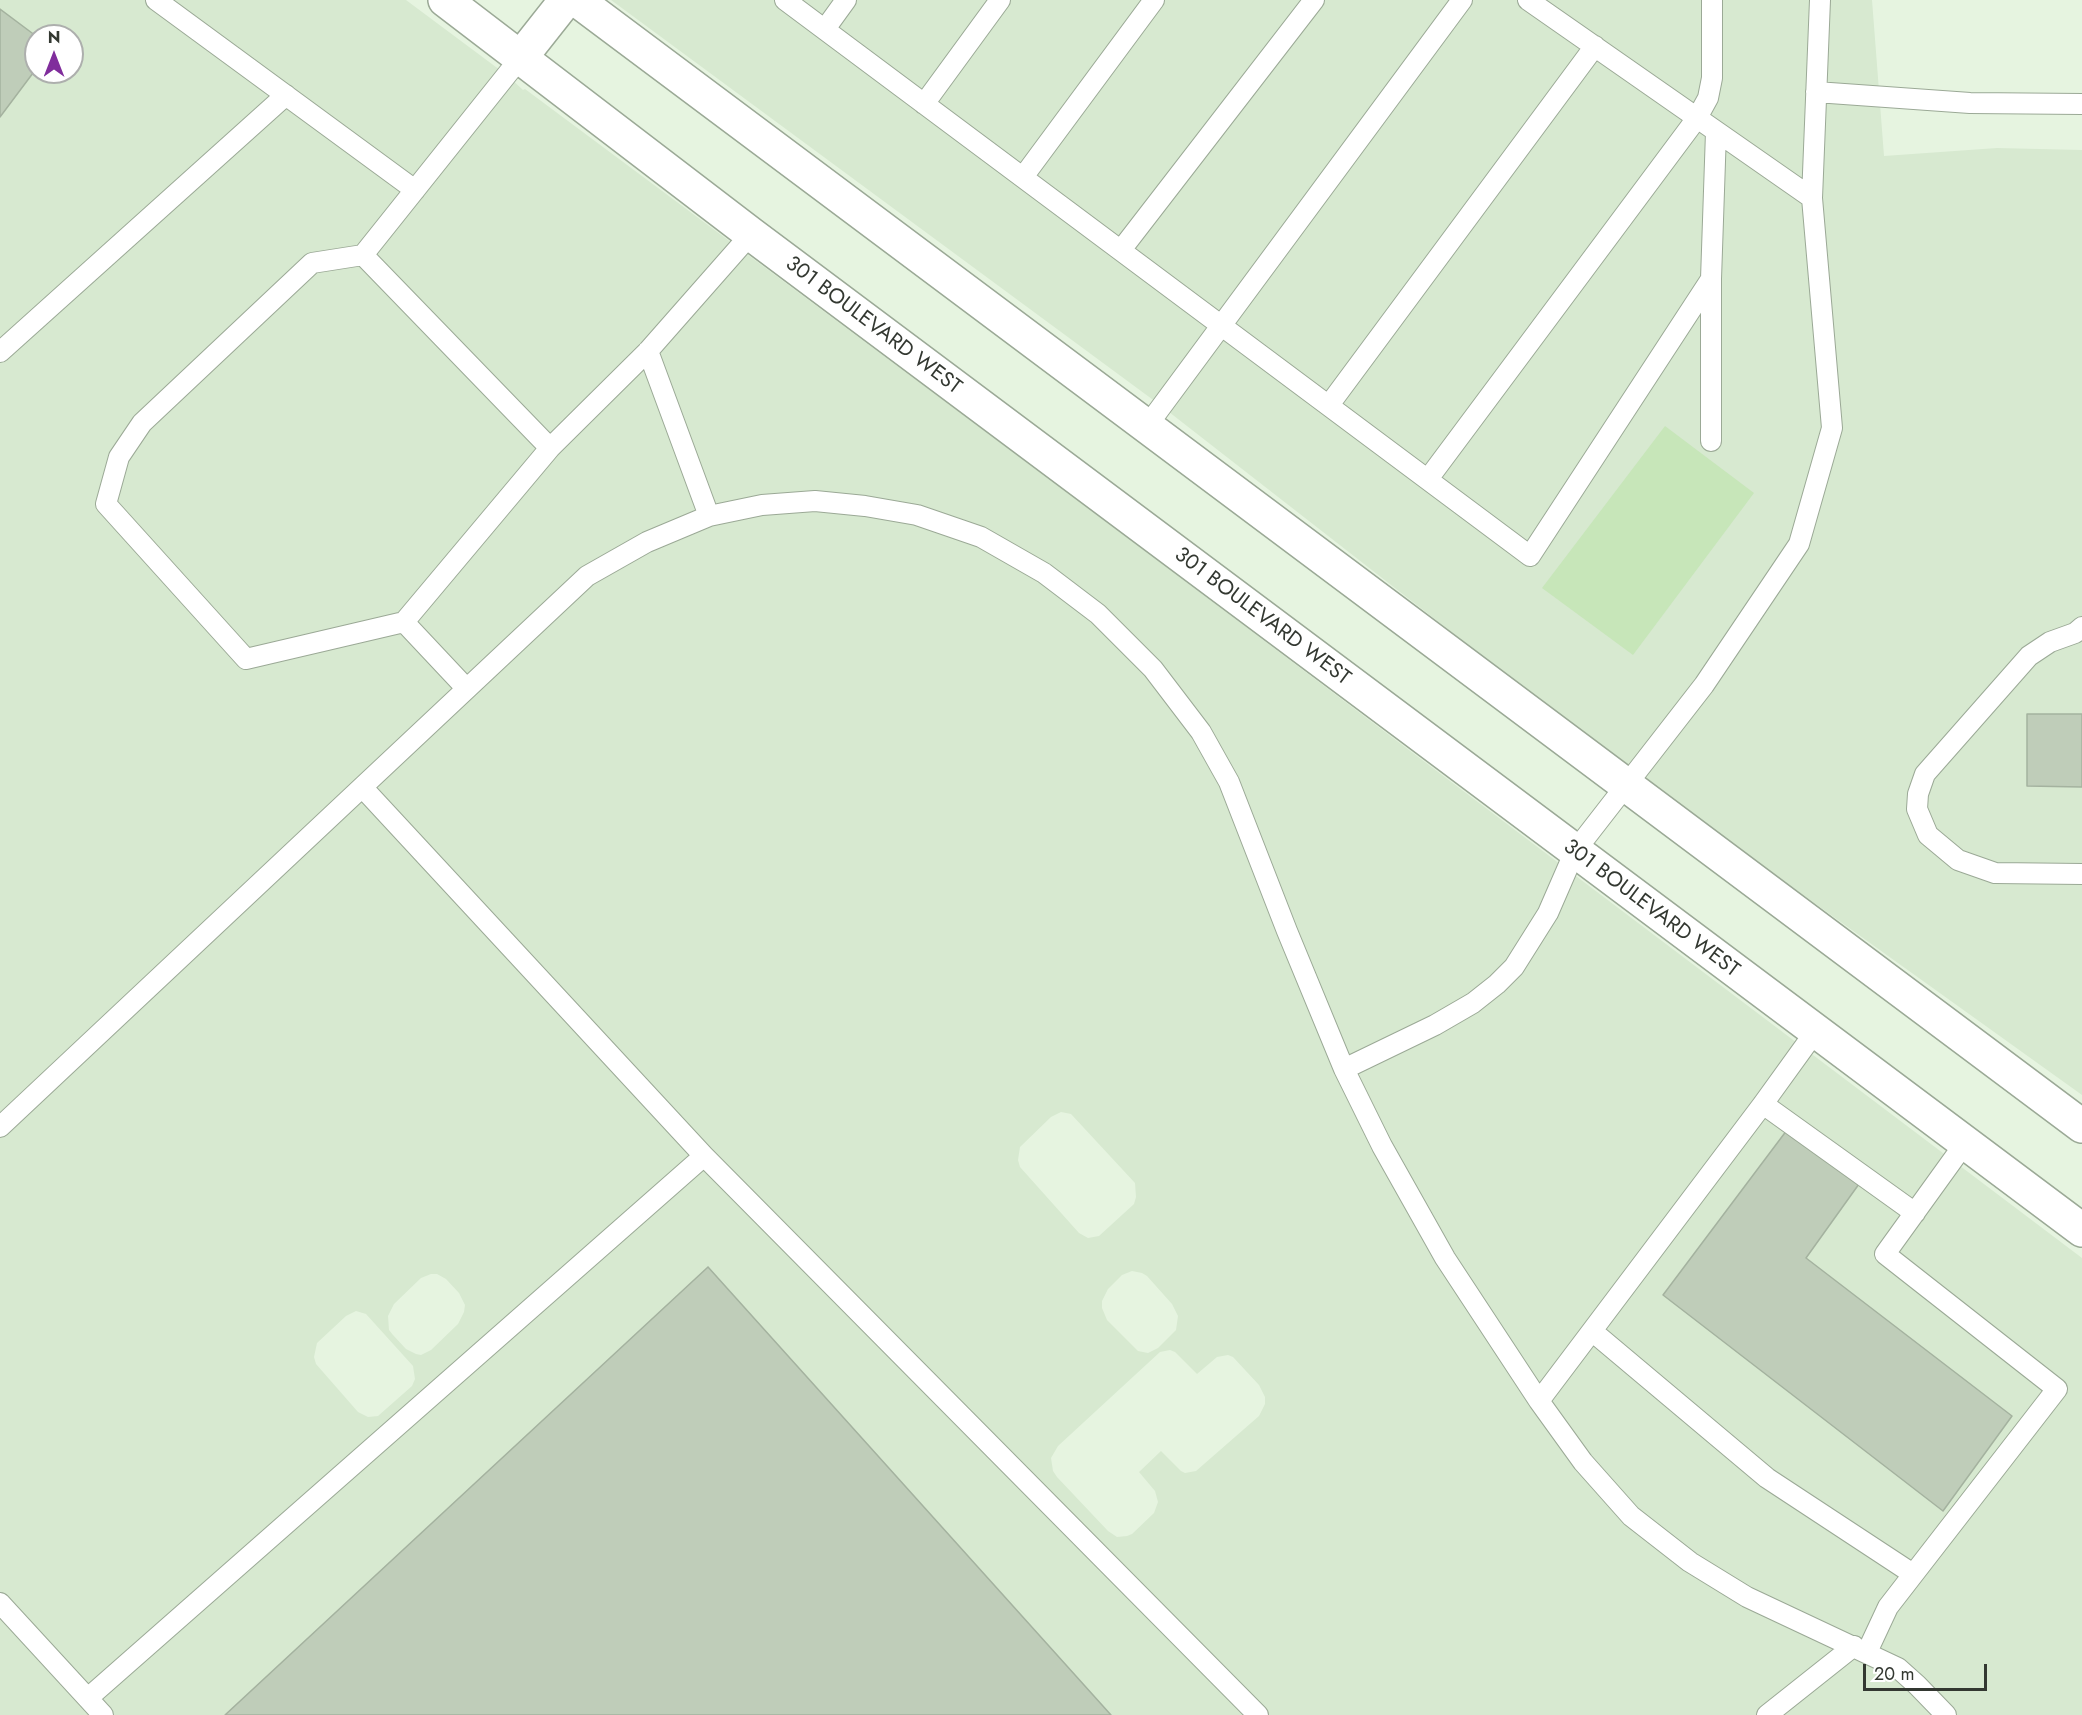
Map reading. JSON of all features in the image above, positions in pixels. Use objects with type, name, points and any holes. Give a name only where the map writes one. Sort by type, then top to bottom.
[{"type":"main road","name":"301 BOULEVARD WEST","points":[[445,0],[751,234],[2082,1230]]},
{"type":"main road","points":[[521,57],[566,0]]},
{"type":"main road","points":[[577,0],[2082,1126]]},
{"type":"lane","points":[[156,0],[415,190]]},
{"type":"lane","points":[[785,0],[1530,556],[1712,279]]},
{"type":"lane","points":[[825,29],[846,0]]},
{"type":"lane","points":[[924,104],[1000,0]]},
{"type":"lane","points":[[1023,177],[1154,0]]},
{"type":"lane","points":[[1121,250],[1314,0]]},
{"type":"lane","points":[[1147,426],[1462,0]]},
{"type":"lane","points":[[1528,0],[1812,198]]},
{"type":"lane","points":[[1428,479],[1697,118],[1708,98],[1712,78],[1712,0]]},
{"type":"lane","points":[[1344,1069],[1435,1025],[1473,1003],[1514,967],[1548,914],[1575,851],[1704,685],[1799,544],[1832,428],[1812,198],[1820,0]]},
{"type":"lane","points":[[1329,405],[1595,46]]},
{"type":"lane","points":[[521,57],[363,255],[312,263],[142,423],[119,457],[106,504],[246,659],[404,622],[550,448],[648,351],[751,234]]},
{"type":"lane","points":[[1816,92],[1970,103],[2082,104]]},
{"type":"lane","points":[[0,352],[286,95]]},
{"type":"lane","points":[[1712,441],[1712,279],[1716,132]]},
{"type":"lane","points":[[363,255],[550,448]]},
{"type":"lane","points":[[648,351],[709,516]]},
{"type":"lane","points":[[0,1127],[587,576],[647,542],[709,516],[762,505],[815,501],[865,506],[916,515],[981,537],[1044,573],[1098,614],[1153,669],[1202,732],[1229,782],[1344,1069],[1382,1146],[1445,1258],[1539,1401],[1583,1462],[1631,1516],[1690,1562],[1747,1597],[1898,1668],[1946,1715]]},
{"type":"lane","points":[[404,622],[466,688]]},
{"type":"lane","points":[[2082,627],[2075,633],[2050,642],[2029,656],[1925,774],[1918,794],[1917,809],[1928,835],[1958,860],[1995,873],[2082,874]]},
{"type":"lane","points":[[363,788],[704,1156],[1258,1715]]},
{"type":"lane","points":[[1539,1401],[1815,1032]]},
{"type":"lane","points":[[1763,1104],[1915,1213]]},
{"type":"lane","points":[[1767,1715],[1861,1649],[1912,1574],[2057,1389],[1885,1254],[1965,1143]]},
{"type":"lane","points":[[88,1698],[704,1156]]},
{"type":"lane","points":[[1592,1331],[1767,1478],[1912,1574]]},
{"type":"lane","points":[[0,1603],[103,1715]]},
{"type":"shaded area","points":[[0,0],[406,0],[508,76],[523,90],[525,89],[1091,510],[2082,1258],[2082,1715],[0,1715]],"holes":[[[1061,1112],[1071,1114],[1135,1183],[1134,1204],[1099,1236],[1088,1238],[1079,1233],[1020,1167],[1018,1160],[1020,1147],[1051,1117]],[[1132,1271],[1147,1276],[1172,1304],[1178,1316],[1176,1330],[1158,1348],[1148,1353],[1138,1351],[1107,1320],[1102,1308],[1102,1301],[1108,1289],[1122,1275]],[[437,1274],[446,1279],[459,1293],[465,1305],[458,1324],[431,1350],[421,1355],[406,1349],[393,1335],[389,1330],[388,1316],[394,1304],[421,1278]],[[356,1311],[366,1314],[413,1366],[415,1379],[412,1386],[378,1416],[368,1417],[358,1412],[316,1364],[314,1357],[317,1343],[346,1316]],[[1170,1350],[1175,1352],[1197,1374],[1217,1357],[1228,1355],[1233,1357],[1259,1385],[1265,1397],[1265,1404],[1259,1416],[1196,1471],[1185,1473],[1181,1471],[1161,1451],[1139,1472],[1155,1491],[1158,1502],[1154,1513],[1132,1534],[1117,1537],[1108,1531],[1057,1477],[1053,1471],[1051,1458],[1058,1446],[1160,1352]]]},
{"type":"shaded area","points":[[611,0],[1872,0],[1884,156],[1997,148],[2082,150],[2082,1095],[1626,768],[1160,405]]},
{"type":"green space","points":[[1665,426],[1754,493],[1633,655],[1542,588]]},
{"type":"building","points":[[0,9],[24,27],[25,84],[0,117]]},
{"type":"building","points":[[2027,714],[2082,714],[2082,787],[2027,786]]},
{"type":"building","points":[[1790,1126],[1859,1184],[1806,1258],[2012,1416],[1943,1511],[1663,1295]]},
{"type":"building","points":[[708,1267],[1111,1715],[225,1715]]}]
